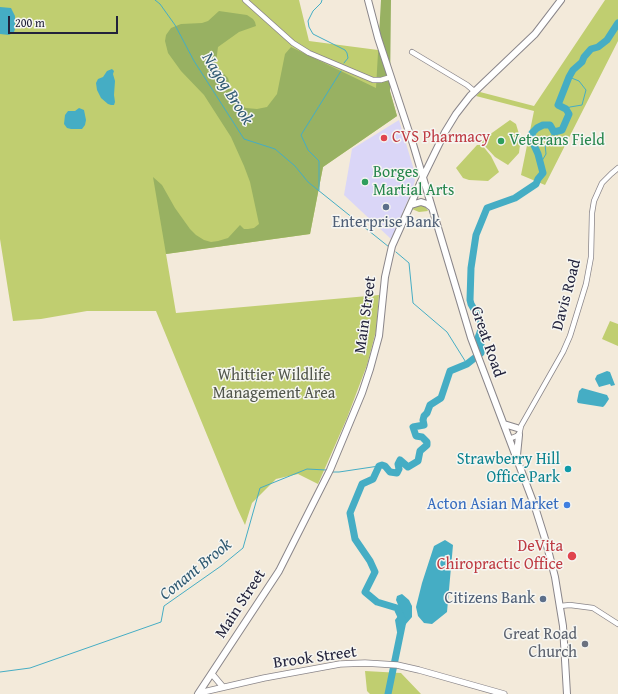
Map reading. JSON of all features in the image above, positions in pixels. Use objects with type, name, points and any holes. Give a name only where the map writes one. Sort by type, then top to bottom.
[{"type":"main road","name":"Great Road","points":[[368,0],[477,356],[535,507],[546,542],[555,577],[564,630],[567,694]]},
{"type":"main road","name":"Main Street","points":[[198,693],[279,571],[330,470],[370,369],[379,336],[388,260],[395,238],[451,121],[474,91],[536,34],[561,0]]},
{"type":"main road","points":[[417,157],[425,161],[432,159]]},
{"type":"main road","points":[[411,205],[420,202],[425,203],[432,208]]},
{"type":"main road","points":[[504,424],[519,427]]},
{"type":"main road","points":[[516,457],[518,435]]},
{"type":"street","points":[[245,0],[293,43],[315,56],[373,80],[381,80],[391,77]]},
{"type":"street","points":[[412,52],[467,85],[474,91]]},
{"type":"street","name":"Davis Road","points":[[508,437],[519,427],[563,352],[572,330],[586,284],[590,262],[594,201],[602,183],[618,168]]},
{"type":"street","name":"Davis Road","points":[[518,435],[519,427]]},
{"type":"street","points":[[508,437],[518,435]]},
{"type":"street","points":[[560,606],[570,605],[593,608],[618,624]]},
{"type":"street","name":"Brook Street","points":[[198,693],[340,664],[390,664],[419,670],[504,694]]},
{"type":"street","points":[[212,674],[223,687]]},
{"type":"shaded area","points":[[399,120],[414,170],[415,181],[391,239],[344,195],[352,149]]},
{"type":"green space","name":"Whittier Wildlife Management Area","points":[[0,0],[299,0],[309,41],[378,50],[397,116],[323,167],[310,234],[166,254],[176,313],[379,295],[376,331],[367,365],[347,418],[318,484],[298,474],[276,479],[252,503],[245,525],[156,311],[87,311],[41,319],[13,321],[0,239]]},
{"type":"green space","points":[[381,0],[391,0],[390,91],[397,116],[323,167],[310,234],[166,254],[153,177],[162,185],[175,208],[190,229],[204,240],[211,242],[218,241],[228,238],[240,225],[244,229],[248,229],[254,228],[259,224],[250,182],[231,137],[204,95],[181,71],[168,53],[165,41],[166,35],[171,28],[181,24],[202,23],[208,21],[219,11],[247,15],[253,19],[256,26],[239,32],[218,47],[216,62],[219,69],[228,78],[234,99],[238,104],[246,108],[257,109],[267,107],[277,94],[285,54],[291,47],[376,88]]},
{"type":"green space","points":[[605,0],[618,0],[618,41],[545,185],[521,175],[534,111],[476,96],[480,92],[534,106]]},
{"type":"green space","name":"Veterans Field","points":[[510,120],[516,124],[520,145],[519,153],[508,165],[495,157],[482,143],[482,140]]},
{"type":"green space","name":"Veterans Field","points":[[477,145],[482,145],[491,156],[499,172],[488,181],[469,180],[463,178],[456,168]]},
{"type":"green space","points":[[418,204],[425,206],[428,211],[419,212],[412,209]]},
{"type":"green space","points":[[610,321],[618,324],[618,346],[602,339]]},
{"type":"green space","points":[[365,671],[401,673],[421,694],[370,694],[367,691]]},
{"type":"water","points":[[0,7],[11,8],[15,16],[15,29],[14,32],[9,35],[0,34]]},
{"type":"water","points":[[112,69],[114,71],[113,74],[115,81],[114,105],[108,104],[101,98],[97,90],[96,83],[98,79],[103,77],[107,71]]},
{"type":"water","points":[[79,108],[84,110],[86,120],[85,125],[82,129],[67,128],[64,124],[65,115],[68,111],[75,111]]},
{"type":"water","points":[[607,371],[610,372],[615,385],[611,386],[610,384],[599,387],[595,379],[597,375]]},
{"type":"water","points":[[582,388],[607,395],[609,399],[603,407],[578,403],[579,391]]},
{"type":"water","points":[[445,540],[453,545],[447,612],[432,624],[424,623],[418,616],[416,607],[422,583],[434,546]]},
{"type":"water","points":[[402,594],[409,600],[412,606],[412,617],[399,632],[397,632],[395,620],[398,616],[399,607],[396,600],[397,596]]},
{"type":"waterway","name":"Nagog Brook","points":[[155,0],[160,4],[175,25],[194,61],[244,139],[275,149],[295,166],[308,182],[389,247]]},
{"type":"waterway","points":[[322,0],[313,11],[308,21],[309,27],[313,34],[345,50],[348,58],[344,63]]},
{"type":"waterway","points":[[388,694],[403,621],[397,608],[377,602],[365,592],[375,572],[370,561],[355,539],[350,513],[362,484],[373,479],[379,466],[385,466],[390,472],[397,473],[400,460],[408,467],[418,461],[420,451],[427,445],[427,442],[422,437],[416,436],[413,427],[424,425],[424,416],[430,405],[441,398],[450,371],[467,364],[481,353],[481,345],[478,338],[482,327],[470,300],[471,268],[476,235],[487,208],[515,198],[536,184],[543,173],[534,145],[532,133],[543,125],[550,125],[554,132],[562,130],[569,114],[566,109],[558,105],[569,77],[591,49],[598,47],[607,40],[618,23]]},
{"type":"waterway","points":[[319,190],[319,161],[308,150],[301,135],[341,71]]},
{"type":"waterway","points":[[566,109],[582,105],[586,90],[579,81],[569,77]]},
{"type":"waterway","points":[[540,164],[546,154],[545,144],[554,132]]},
{"type":"waterway","name":"Nagog Brook","points":[[396,252],[409,263],[413,303],[447,332],[467,364]]},
{"type":"waterway","name":"Conant Brook","points":[[333,472],[379,466]]},
{"type":"waterway","name":"Conant Brook","points":[[0,672],[30,668],[161,622],[164,606],[221,566],[243,548],[260,488],[307,469],[326,470]]},
{"type":"place","name":"CVS Pharmacy","points":[[384,138]]},
{"type":"place","name":"Veterans Field","points":[[501,141]]},
{"type":"place","name":"Borges Martial Arts","points":[[365,182]]},
{"type":"place","name":"Enterprise Bank","points":[[386,207]]},
{"type":"place","name":"Strawberry Hill Office Park","points":[[568,469]]},
{"type":"place","name":"Acton Asian Market","points":[[567,505]]},
{"type":"place","name":"DeVita Chiropractic Office","points":[[572,556]]},
{"type":"place","name":"Citizens Bank","points":[[543,599]]},
{"type":"place","name":"Great Road Church","points":[[585,644]]}]
